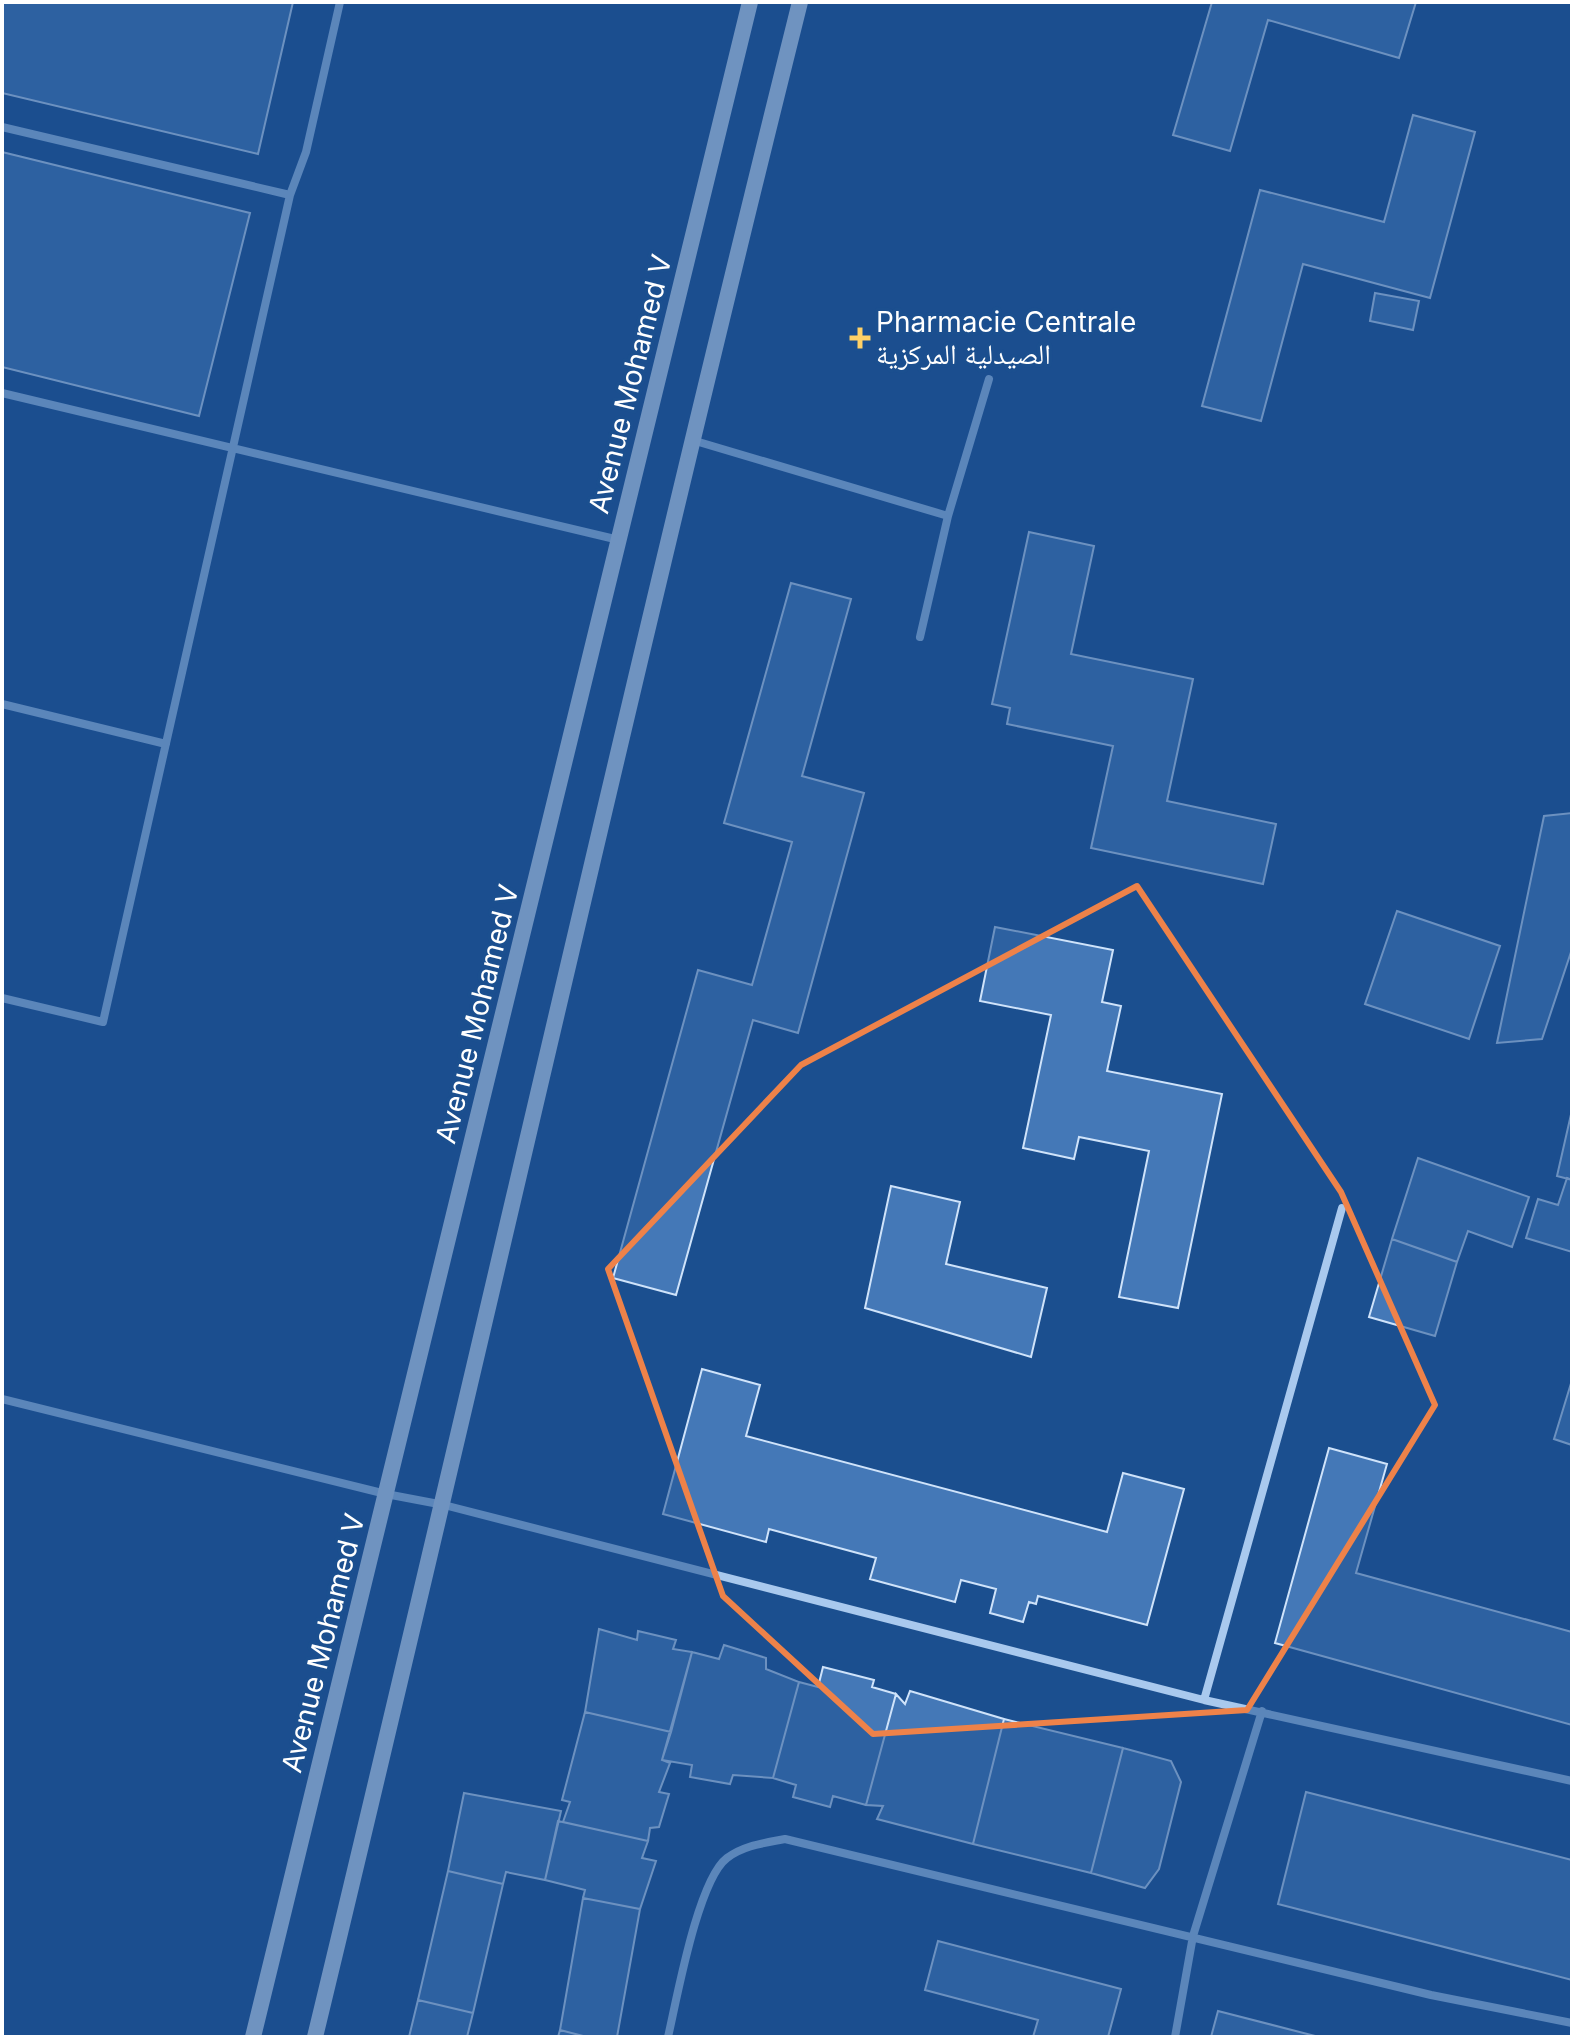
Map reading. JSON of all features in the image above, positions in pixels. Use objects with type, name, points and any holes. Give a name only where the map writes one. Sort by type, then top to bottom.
[{"type":"street","points":[[2,998],[103,1022],[290,195],[306,152],[340,2]]},
{"type":"street","name":"Avenue Mohamed V","points":[[253,2037],[750,2]]},
{"type":"street","points":[[315,2037],[444,1505],[690,440],[800,2]]},
{"type":"street","points":[[2,127],[290,195]]},
{"type":"street","points":[[920,637],[948,516],[989,379]]},
{"type":"street","points":[[2,393],[619,540]]},
{"type":"street","points":[[690,440],[948,516]]},
{"type":"street","points":[[2,704],[166,744]]},
{"type":"street","points":[[1204,1700],[1342,1208]]},
{"type":"street","points":[[2,1399],[386,1494],[444,1505],[1204,1700],[1572,1781]]},
{"type":"street","points":[[1175,2037],[1193,1936],[1262,1711]]},
{"type":"street","points":[[668,2037],[700,1909],[714,1873],[727,1858],[752,1845],[785,1839],[1431,1995],[1572,2023]]},
{"type":"highlighted area","points":[[1137,886],[1341,1192],[1435,1405],[1247,1710],[873,1734],[723,1596],[608,1269],[801,1065]]},
{"type":"building","points":[[2,2],[293,2],[258,154],[2,93]]},
{"type":"building","points":[[1212,2],[1416,2],[1399,58],[1268,20],[1230,151],[1173,135]]},
{"type":"building","points":[[1413,115],[1475,132],[1430,298],[1303,264],[1261,421],[1202,406],[1260,190],[1384,222]]},
{"type":"building","points":[[2,152],[250,213],[199,416],[2,367]]},
{"type":"building","points":[[1375,293],[1419,301],[1413,330],[1370,321]]},
{"type":"building","points":[[1029,532],[1094,546],[1071,654],[1193,679],[1167,801],[1276,824],[1263,884],[1091,848],[1113,746],[1007,724],[1010,708],[992,704]]},
{"type":"building","points":[[791,583],[851,599],[802,776],[864,793],[798,1033],[753,1020],[676,1295],[613,1278],[698,970],[752,985],[792,842],[724,823]]},
{"type":"building","points":[[1572,813],[1572,949],[1542,1039],[1497,1043],[1544,816]]},
{"type":"building","points":[[1397,911],[1500,946],[1469,1039],[1365,1004]]},
{"type":"building","points":[[995,927],[1113,950],[1102,1002],[1121,1006],[1107,1071],[1222,1094],[1178,1308],[1119,1297],[1149,1151],[1079,1137],[1074,1159],[1023,1148],[1051,1015],[980,1001]]},
{"type":"building","points":[[1572,1110],[1572,1180],[1557,1176]]},
{"type":"building","points":[[1418,1158],[1529,1197],[1512,1247],[1468,1231],[1457,1262],[1392,1239]]},
{"type":"building","points":[[1567,1178],[1572,1180],[1572,1252],[1526,1238],[1538,1199],[1558,1205]]},
{"type":"building","points":[[891,1186],[960,1202],[946,1264],[1047,1288],[1031,1357],[865,1308]]},
{"type":"building","points":[[1392,1239],[1457,1262],[1435,1336],[1369,1317]]},
{"type":"building","points":[[702,1369],[760,1385],[746,1436],[1107,1532],[1123,1473],[1184,1489],[1147,1625],[1038,1596],[1036,1604],[1029,1602],[1023,1622],[990,1613],[996,1589],[961,1580],[955,1602],[870,1579],[876,1558],[769,1529],[766,1542],[663,1514]]},
{"type":"building","points":[[1572,1380],[1572,1445],[1554,1439]]},
{"type":"building","points":[[1329,1448],[1387,1464],[1356,1573],[1572,1632],[1572,1725],[1275,1643]]},
{"type":"building","points":[[599,1629],[637,1640],[638,1631],[676,1640],[673,1649],[692,1652],[671,1732],[585,1712]]},
{"type":"building","points":[[724,1645],[766,1658],[766,1669],[799,1682],[773,1778],[733,1775],[730,1784],[690,1777],[692,1765],[662,1760],[692,1652],[719,1659]]},
{"type":"building","points":[[823,1667],[874,1680],[872,1687],[896,1694],[866,1805],[833,1796],[830,1807],[793,1797],[796,1785],[773,1778],[799,1682],[818,1687]]},
{"type":"building","points":[[910,1691],[1004,1719],[973,1844],[877,1819],[883,1806],[866,1805],[896,1694],[905,1704]]},
{"type":"building","points":[[585,1712],[671,1732],[662,1760],[670,1763],[659,1792],[669,1794],[659,1827],[650,1828],[648,1841],[563,1822],[570,1802],[562,1800]]},
{"type":"building","points":[[1004,1719],[1123,1748],[1091,1873],[973,1844]]},
{"type":"building","points":[[1123,1748],[1171,1761],[1181,1782],[1159,1869],[1145,1888],[1091,1873]]},
{"type":"building","points":[[1306,1792],[1572,1860],[1572,1980],[1278,1904]]},
{"type":"building","points":[[464,1793],[561,1811],[545,1880],[506,1872],[503,1884],[448,1871]]},
{"type":"building","points":[[558,1821],[648,1841],[642,1858],[656,1861],[640,1909],[583,1898],[585,1890],[545,1880]]},
{"type":"building","points":[[448,1871],[503,1884],[473,2013],[418,2000]]},
{"type":"building","points":[[583,1898],[640,1909],[617,2037],[587,2037],[560,2030]]},
{"type":"building","points":[[938,1941],[1121,1989],[1108,2037],[1033,2037],[1038,2020],[925,1990]]},
{"type":"building","points":[[418,2000],[473,2013],[467,2037],[409,2037]]},
{"type":"building","points":[[1218,2011],[1319,2037],[1211,2037]]},
{"type":"building","points":[[560,2030],[587,2037],[558,2037]]},
{"type":"place","name":"Pharmacie Centrale الصيدلية المركزية","points":[[860,338]]}]
